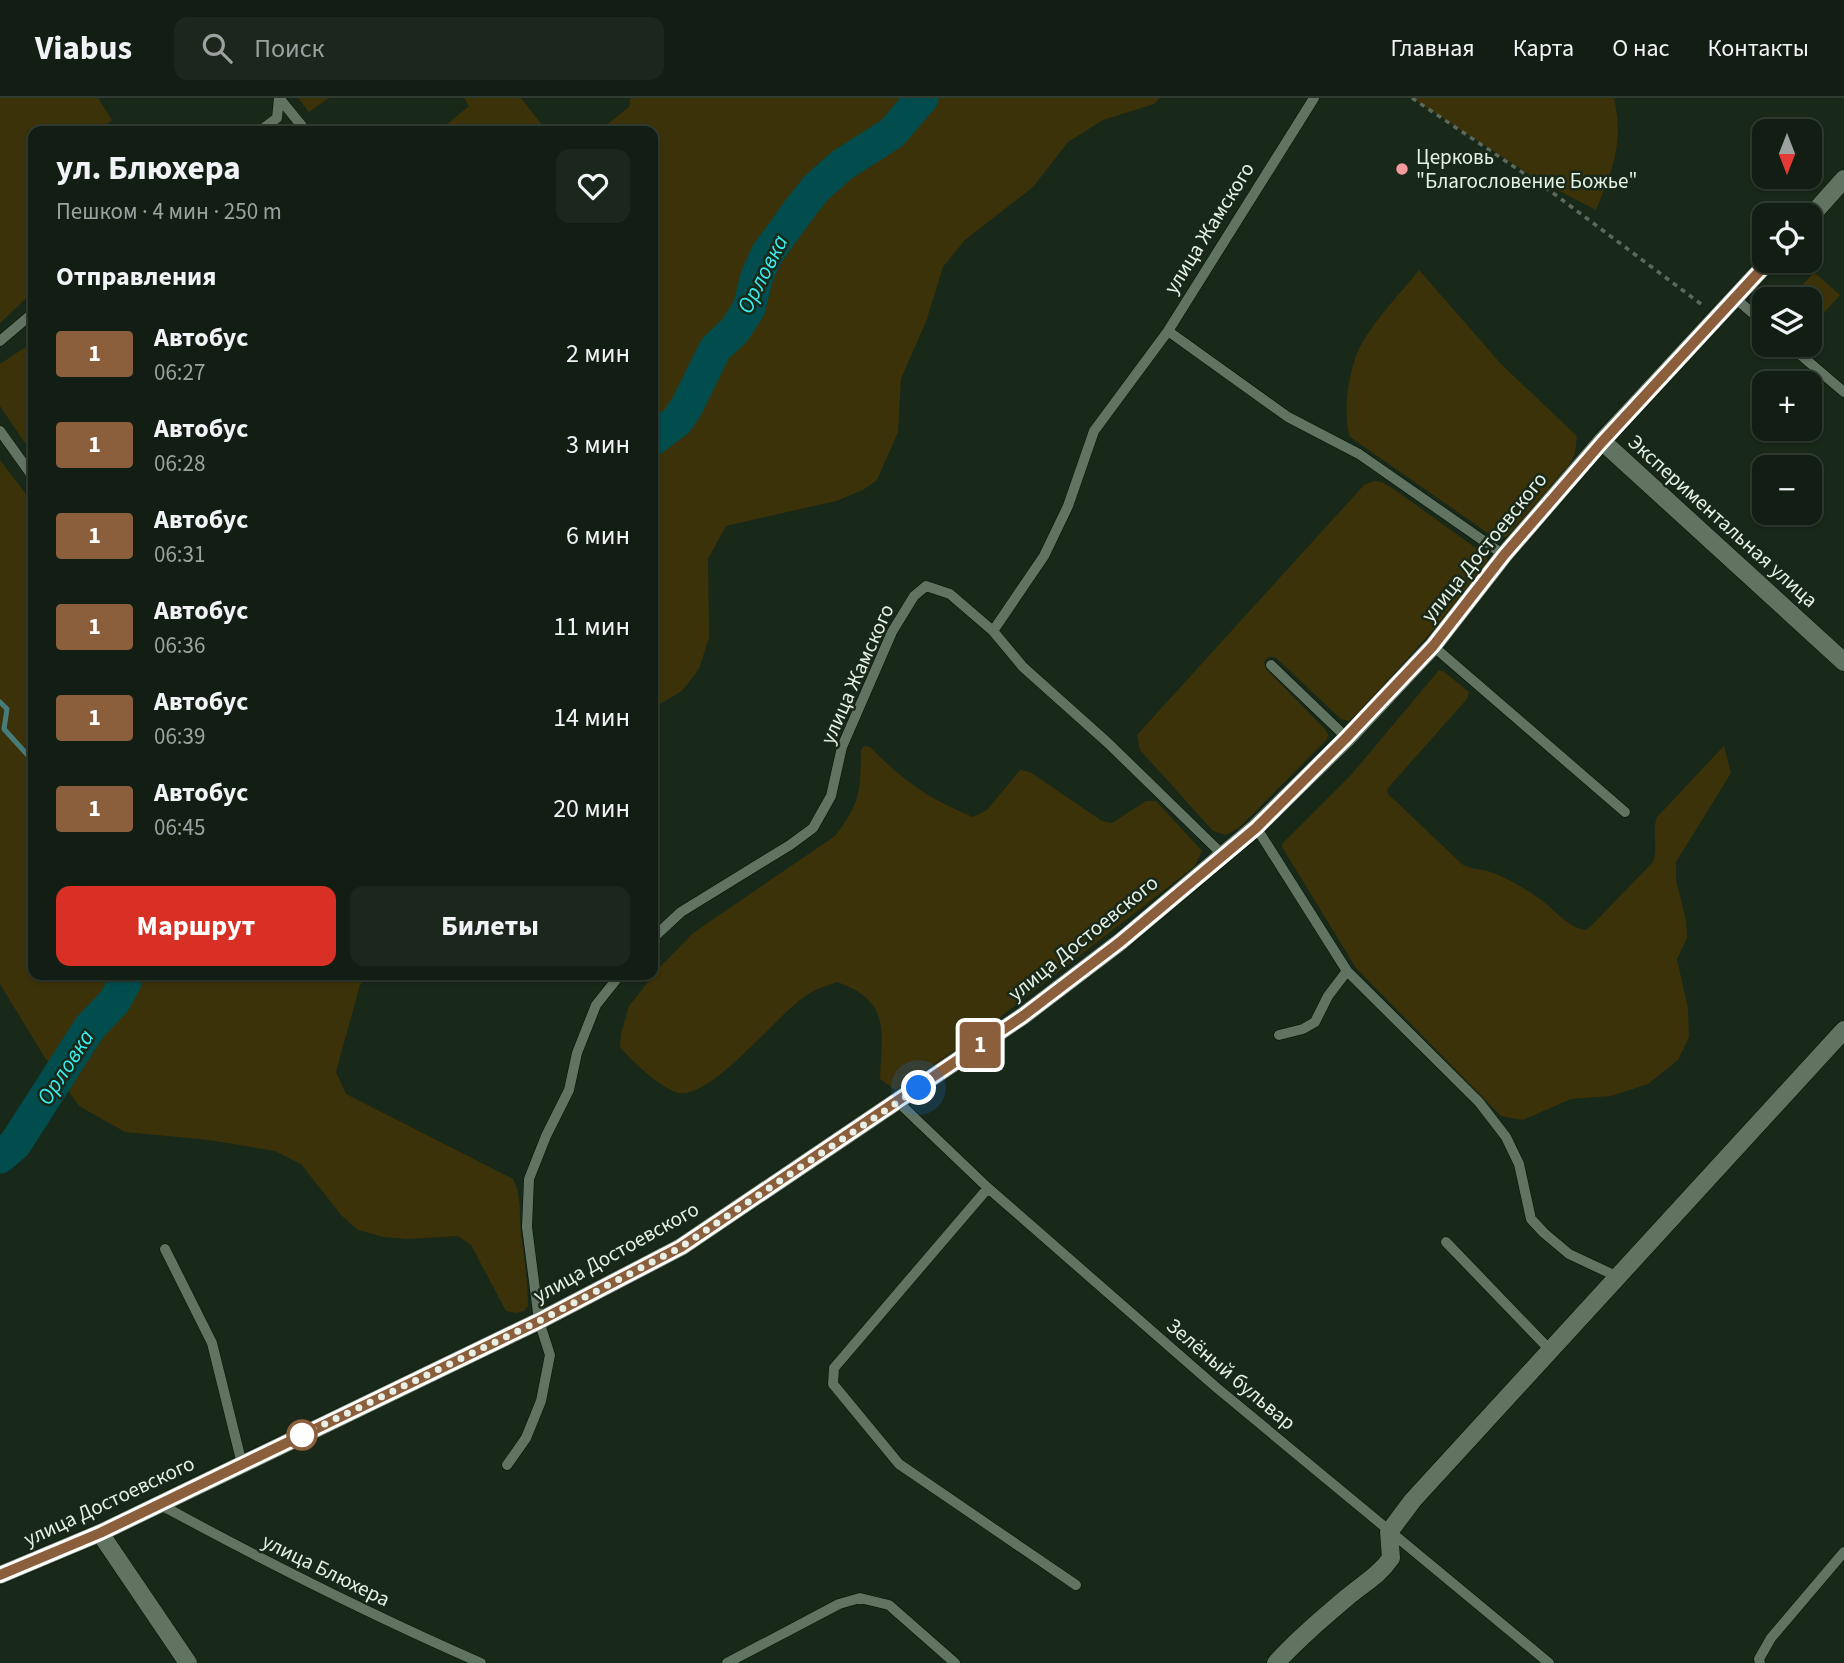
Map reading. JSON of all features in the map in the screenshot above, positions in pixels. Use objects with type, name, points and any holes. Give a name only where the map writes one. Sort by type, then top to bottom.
[{"type":"main road","points":[[1822,204],[1844,179]]},
{"type":"main road","name":"улица Достоевского","points":[[0,1575],[100,1533],[539,1321],[681,1247],[1023,1016],[1109,950],[1256,828],[1346,738],[1433,646],[1504,555],[1602,442],[1758,273]]},
{"type":"main road","name":"Экспериментальная улица","points":[[1602,442],[1844,662]]},
{"type":"main road","points":[[1276,1663],[1299,1637],[1380,1574],[1391,1558],[1389,1532],[1412,1500],[1844,1030]]},
{"type":"main road","points":[[100,1533],[188,1663]]},
{"type":"lane","name":"улица Жамского","points":[[658,933],[681,912],[813,828],[831,796],[842,747],[892,632],[914,596],[926,586],[950,594],[993,631],[1044,556],[1068,506],[1094,431],[1168,331],[1314,98]]},
{"type":"lane","points":[[267,126],[277,118],[279,99]]},
{"type":"lane","points":[[279,99],[302,126]]},
{"type":"lane","points":[[1735,298],[1752,313]]},
{"type":"lane","points":[[0,341],[28,317]]},
{"type":"lane","points":[[1168,331],[1288,417],[1359,454],[1504,555]]},
{"type":"lane","points":[[1803,357],[1844,393]]},
{"type":"lane","points":[[0,431],[28,470]]},
{"type":"lane","points":[[993,631],[1023,667],[1108,743],[1222,854]]},
{"type":"lane","points":[[1433,646],[1625,812]]},
{"type":"lane","points":[[1270,666],[1346,738]]},
{"type":"lane","points":[[1256,828],[1347,971],[1479,1102],[1506,1137],[1519,1164],[1531,1219],[1569,1254],[1616,1276]]},
{"type":"lane","points":[[1279,1035],[1303,1029],[1315,1022],[1328,996],[1347,971]]},
{"type":"lane","points":[[507,1465],[526,1438],[541,1401],[550,1354],[539,1321],[527,1227],[529,1180],[546,1136],[569,1090],[577,1053],[596,1005],[616,980]]},
{"type":"lane","name":"Зелёный бульвар","points":[[898,1102],[988,1188],[1217,1388],[1549,1663]]},
{"type":"lane","points":[[988,1188],[834,1368],[834,1384],[899,1464],[1076,1585]]},
{"type":"lane","points":[[1446,1242],[1549,1349]]},
{"type":"lane","points":[[165,1249],[212,1343],[242,1464]]},
{"type":"lane","name":"улица Блюхера","points":[[158,1504],[245,1551],[397,1626],[481,1663]]},
{"type":"lane","points":[[1760,1663],[1759,1659],[1770,1638],[1844,1552]]},
{"type":"lane","points":[[727,1663],[839,1604],[860,1598],[889,1605],[955,1663]]},
{"type":"path","points":[[1412,98],[1553,193],[1718,317]]},
{"type":"shaded area","points":[[0,98],[98,98],[112,120],[105,126],[28,126],[28,297],[0,323]]},
{"type":"shaded area","points":[[298,98],[329,98],[309,112]]},
{"type":"shaded area","points":[[464,98],[521,98],[543,126],[445,126],[469,106]]},
{"type":"shaded area","points":[[631,98],[1160,98],[1154,104],[1103,120],[1068,142],[1033,187],[965,240],[943,267],[927,319],[901,379],[898,432],[877,480],[863,490],[836,501],[726,526],[708,559],[709,638],[699,669],[682,691],[658,705],[658,126],[605,126],[629,107]]},
{"type":"shaded area","points":[[1412,98],[1614,98],[1618,129],[1615,156],[1596,210],[1538,180]]},
{"type":"shaded area","points":[[1419,270],[1502,365],[1577,436],[1575,453],[1568,467],[1507,537],[1495,538],[1350,437],[1347,402],[1350,376],[1357,353],[1375,324]]},
{"type":"shaded area","points":[[1815,273],[1840,295],[1822,315],[1822,287],[1801,287]]},
{"type":"shaded area","points":[[28,345],[28,448],[0,406],[0,364]]},
{"type":"shaded area","points":[[0,460],[28,496],[28,980],[364,980],[360,985],[336,1072],[346,1094],[513,1179],[519,1199],[528,1306],[524,1311],[516,1313],[506,1311],[471,1245],[458,1236],[407,1239],[384,1237],[358,1230],[341,1215],[301,1164],[275,1151],[209,1140],[125,1132],[79,1106],[45,1058],[0,984]]},
{"type":"shaded area","points":[[1374,481],[1382,482],[1395,490],[1487,556],[1488,564],[1484,572],[1356,717],[1349,721],[1341,719],[1275,657],[1268,657],[1264,662],[1266,669],[1324,728],[1328,734],[1327,739],[1240,827],[1226,835],[1213,831],[1140,750],[1137,735],[1364,485]]},
{"type":"shaded area","points":[[1439,670],[1469,692],[1467,699],[1387,789],[1388,794],[1462,864],[1488,871],[1516,884],[1579,929],[1586,930],[1593,924],[1653,862],[1657,817],[1724,746],[1731,773],[1676,862],[1676,880],[1686,920],[1687,938],[1677,959],[1688,1008],[1689,1037],[1678,1060],[1648,1084],[1611,1096],[1571,1099],[1523,1120],[1501,1116],[1356,968],[1282,847],[1351,775]]},
{"type":"shaded area","points":[[864,746],[870,747],[917,788],[973,817],[987,810],[1020,770],[1030,772],[1102,821],[1112,823],[1146,801],[1156,801],[1202,851],[1194,867],[928,1073],[895,1090],[880,1079],[882,1032],[875,1008],[867,998],[837,982],[807,995],[710,1082],[694,1091],[680,1093],[665,1087],[639,1067],[620,1047],[629,1006],[650,980],[658,980],[658,969],[693,933],[835,836],[850,814],[857,796],[861,750]]},
{"type":"waterway","name":"Орловка","points":[[658,435],[677,421],[715,349],[735,330],[749,308],[757,276],[767,254],[801,207],[817,187],[842,165],[892,133],[922,98]]},
{"type":"waterway","points":[[0,702],[7,709],[4,729],[28,755]]},
{"type":"waterway","name":"Орловка","points":[[0,1157],[15,1144],[90,1027],[114,1002],[125,980]]},
{"type":"bus line","name":"1","points":[[0,1575],[100,1533],[539,1321],[681,1247],[1023,1016],[1120,942],[1256,828],[1346,738],[1433,646],[1504,555],[1602,442],[1758,273]]},
{"type":"place","name":"Церковь \"Благословение Божье\"","points":[[1402,169]]},
{"type":"route","points":[[302,1435],[539,1321],[681,1247],[919,1088]]}]
